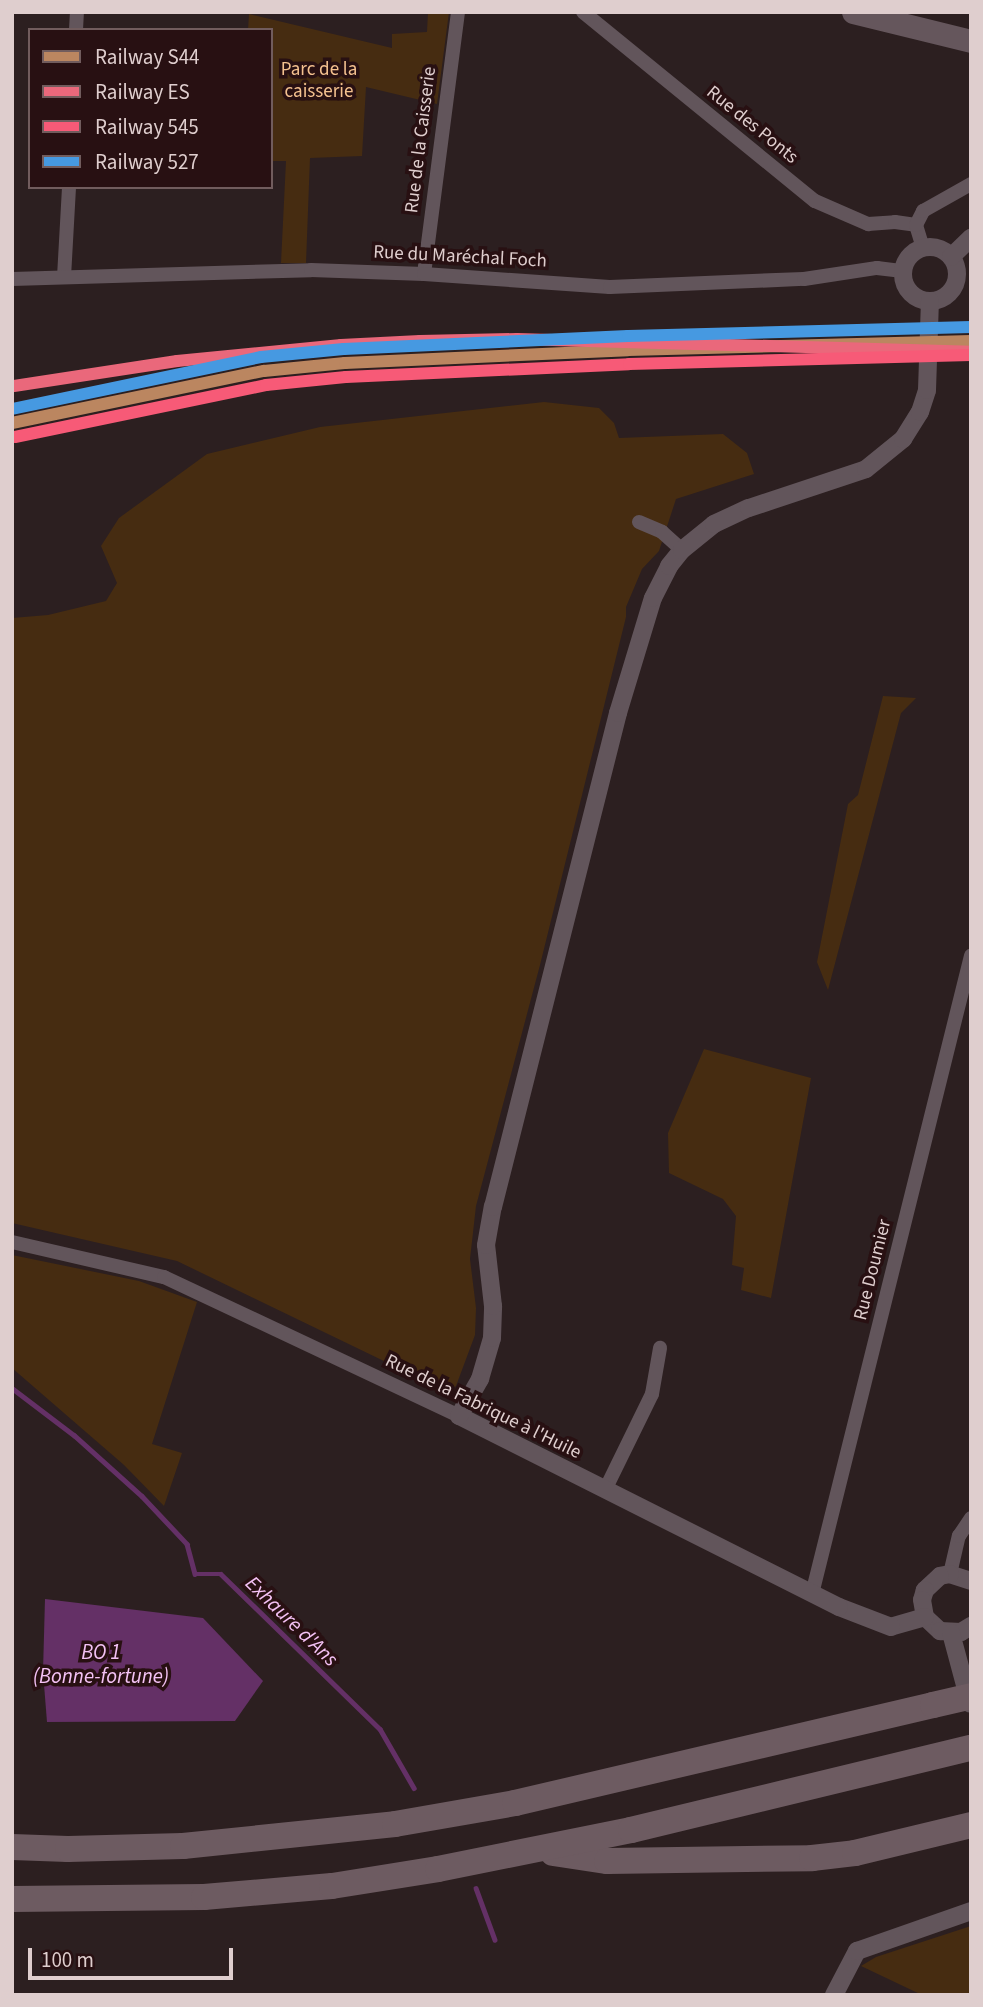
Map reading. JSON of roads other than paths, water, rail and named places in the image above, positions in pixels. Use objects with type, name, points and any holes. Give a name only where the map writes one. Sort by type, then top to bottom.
[{"type":"highway","points":[[12,1847],[68,1849],[183,1846],[395,1824],[515,1803],[971,1696]]},
{"type":"highway","points":[[12,1899],[204,1897],[332,1886],[538,1850],[958,1751]]},
{"type":"highway","points":[[538,1850],[607,1861],[812,1858],[855,1853],[971,1825]]},
{"type":"main road","points":[[853,12],[971,41]]},
{"type":"main road","points":[[904,12],[971,28]]},
{"type":"street","name":"Rue de la Caisserie","points":[[424,274],[458,12]]},
{"type":"street","name":"Rue des Ponts","points":[[583,12],[815,201],[868,224],[895,222],[916,225]]},
{"type":"street","points":[[923,248],[916,225],[923,211],[971,184]]},
{"type":"street","points":[[64,278],[69,189]]},
{"type":"street","points":[[951,257],[971,238]]},
{"type":"street","points":[[459,1416],[480,1379],[488,1355],[493,1323],[487,1261],[488,1228],[615,726],[648,612],[661,581],[682,550],[728,517],[849,477],[881,459],[912,426],[924,400],[930,375],[930,309],[910,292],[903,271],[912,255],[923,248],[938,249],[951,257],[957,271],[956,282],[943,299],[930,309]]},
{"type":"street","name":"Rue du Maréchal Foch","points":[[12,279],[311,270],[424,274],[610,287],[804,279],[877,268],[903,271]]},
{"type":"street","points":[[639,522],[662,532],[682,550]]},
{"type":"street","name":"Rue Doumier","points":[[812,1594],[971,956]]},
{"type":"street","name":"Rue de la Fabrique à l'Huile","points":[[12,1242],[164,1277],[459,1416],[812,1594],[891,1627],[925,1617]]},
{"type":"street","points":[[605,1490],[652,1394],[660,1348]]},
{"type":"street","points":[[950,1574],[959,1536],[971,1518]]},
{"type":"street","points":[[971,1581],[950,1574],[940,1576],[925,1590],[922,1600],[925,1617],[940,1631],[951,1633],[971,1626]]},
{"type":"street","points":[[951,1633],[971,1707]]},
{"type":"street","points":[[834,1995],[856,1951],[971,1911]]},
{"type":"water","name":"BO 1 (Bonne-fortune)","points":[[45,1599],[203,1618],[263,1681],[235,1721],[47,1722],[43,1672]]},
{"type":"waterway","name":"Exhaure d'Ans","points":[[12,1388],[74,1435],[142,1496],[187,1544],[195,1574],[221,1574],[380,1729],[414,1788]]},
{"type":"waterway","name":"Exhaure d'Ans","points":[[476,1888],[495,1940]]},
{"type":"rail line","name":"527","points":[[12,409],[261,357],[344,349],[628,336],[971,327]]},
{"type":"rail line","name":"ES","points":[[14,386],[177,361],[341,345],[420,341],[517,339],[971,352]]},
{"type":"rail line","name":"S44","points":[[12,423],[264,371],[345,363],[628,350],[971,341]]},
{"type":"rail line","name":"545","points":[[15,437],[266,385],[346,377],[629,364],[971,355]]},
{"type":"park label","name":"Parc de la caisserie","points":[[319,81]]}]
